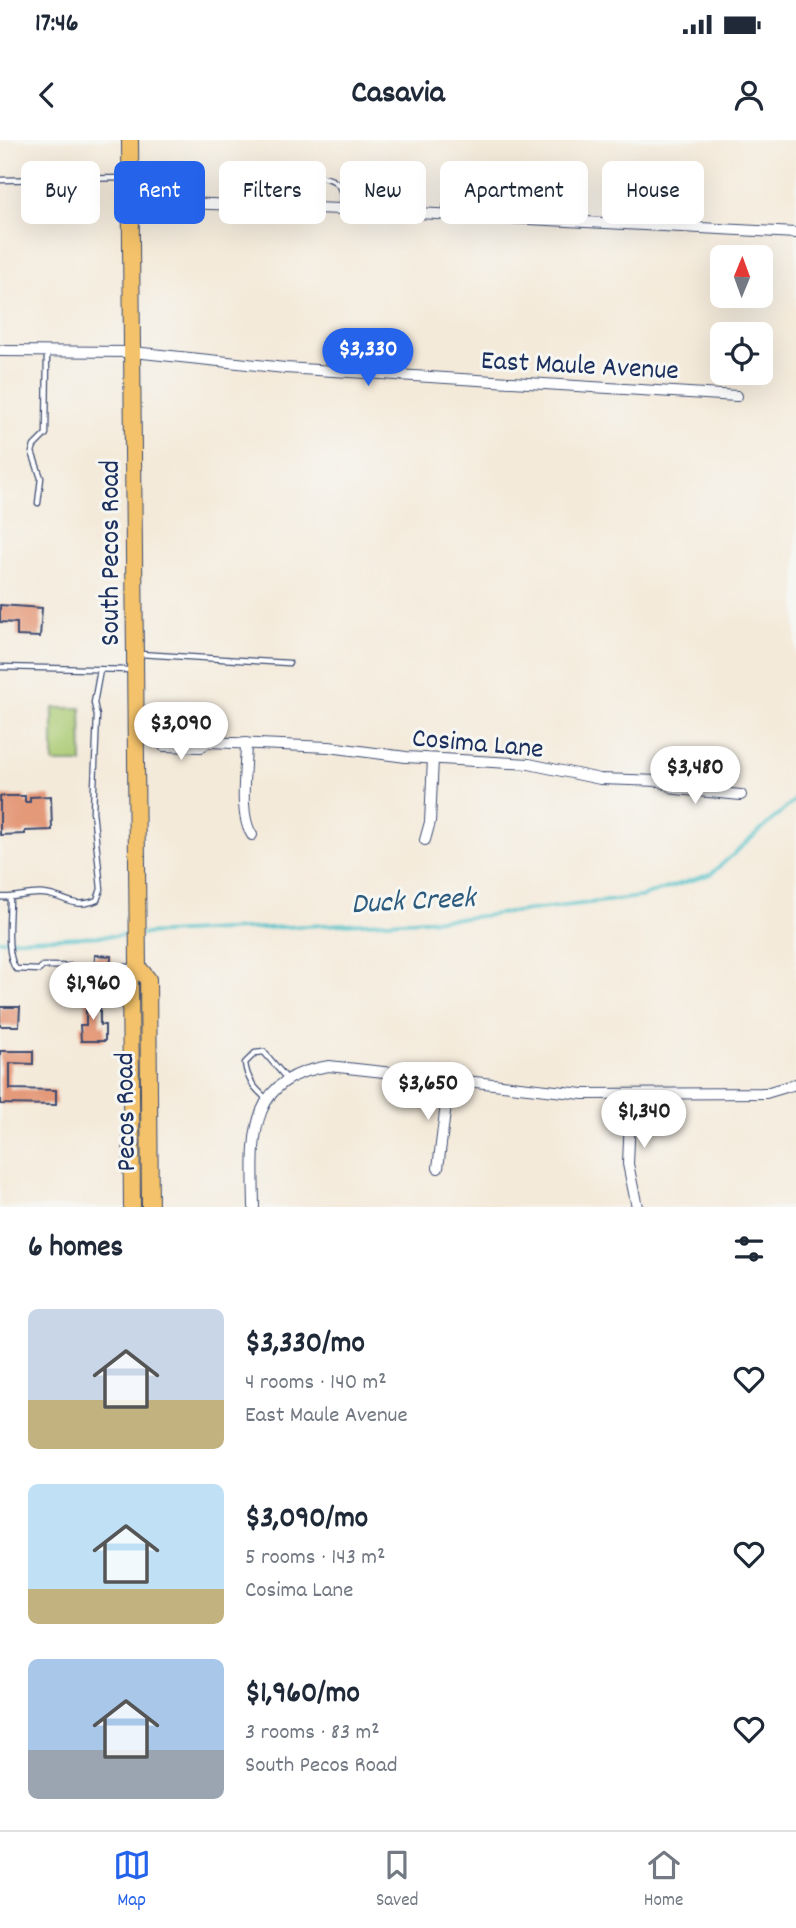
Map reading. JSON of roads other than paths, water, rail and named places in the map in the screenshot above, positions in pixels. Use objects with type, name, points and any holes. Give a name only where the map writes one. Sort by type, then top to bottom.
[{"type":"main road","name":"South Pecos Road","points":[[130,140],[131,161]]},
{"type":"main road","name":"South Pecos Road","points":[[131,224],[140,964],[130,979],[132,1207]]},
{"type":"main road","name":"Pecos Road","points":[[140,964],[148,979],[150,1207]]},
{"type":"street","points":[[588,222],[796,233]]},
{"type":"street","name":"East Maule Avenue","points":[[0,351],[133,352],[285,368],[737,396]]},
{"type":"street","name":"Cosima Lane","points":[[136,737],[156,738],[164,733],[201,734],[208,742]]},
{"type":"street","name":"Cosima Lane","points":[[156,738],[163,746],[201,747],[208,742],[329,747],[379,755],[529,764],[600,779],[660,781],[676,789],[741,795]]},
{"type":"street","points":[[246,743],[245,816],[247,828],[252,835]]},
{"type":"street","points":[[425,840],[430,822],[433,759]]},
{"type":"street","points":[[254,1207],[254,1128],[258,1115],[287,1079],[303,1071],[329,1066],[583,1094],[766,1093],[796,1084]]},
{"type":"street","points":[[438,1168],[449,1080]]},
{"type":"street","points":[[631,1094],[628,1164],[637,1207]]},
{"type":"lane","points":[[0,180],[114,178]]},
{"type":"lane","points":[[326,178],[340,188]]},
{"type":"lane","points":[[38,503],[41,478],[32,452],[34,446],[46,434],[47,351]]},
{"type":"lane","points":[[0,667],[100,670],[135,662],[289,663]]},
{"type":"lane","points":[[0,897],[10,898],[29,893],[48,894],[70,903],[86,905],[97,900],[101,889],[93,811],[97,716],[94,703],[100,670]]},
{"type":"lane","points":[[186,734],[186,747]]},
{"type":"lane","points":[[10,898],[10,950],[16,969],[140,964]]},
{"type":"lane","points":[[268,1100],[253,1085],[247,1075],[245,1063],[255,1053],[264,1052],[287,1079]]},
{"type":"waterway","name":"Duck Creek","points":[[142,934],[464,918],[640,897],[711,874],[796,799]]},
{"type":"waterway","name":"Duck Creek","points":[[0,940],[134,935]]}]
